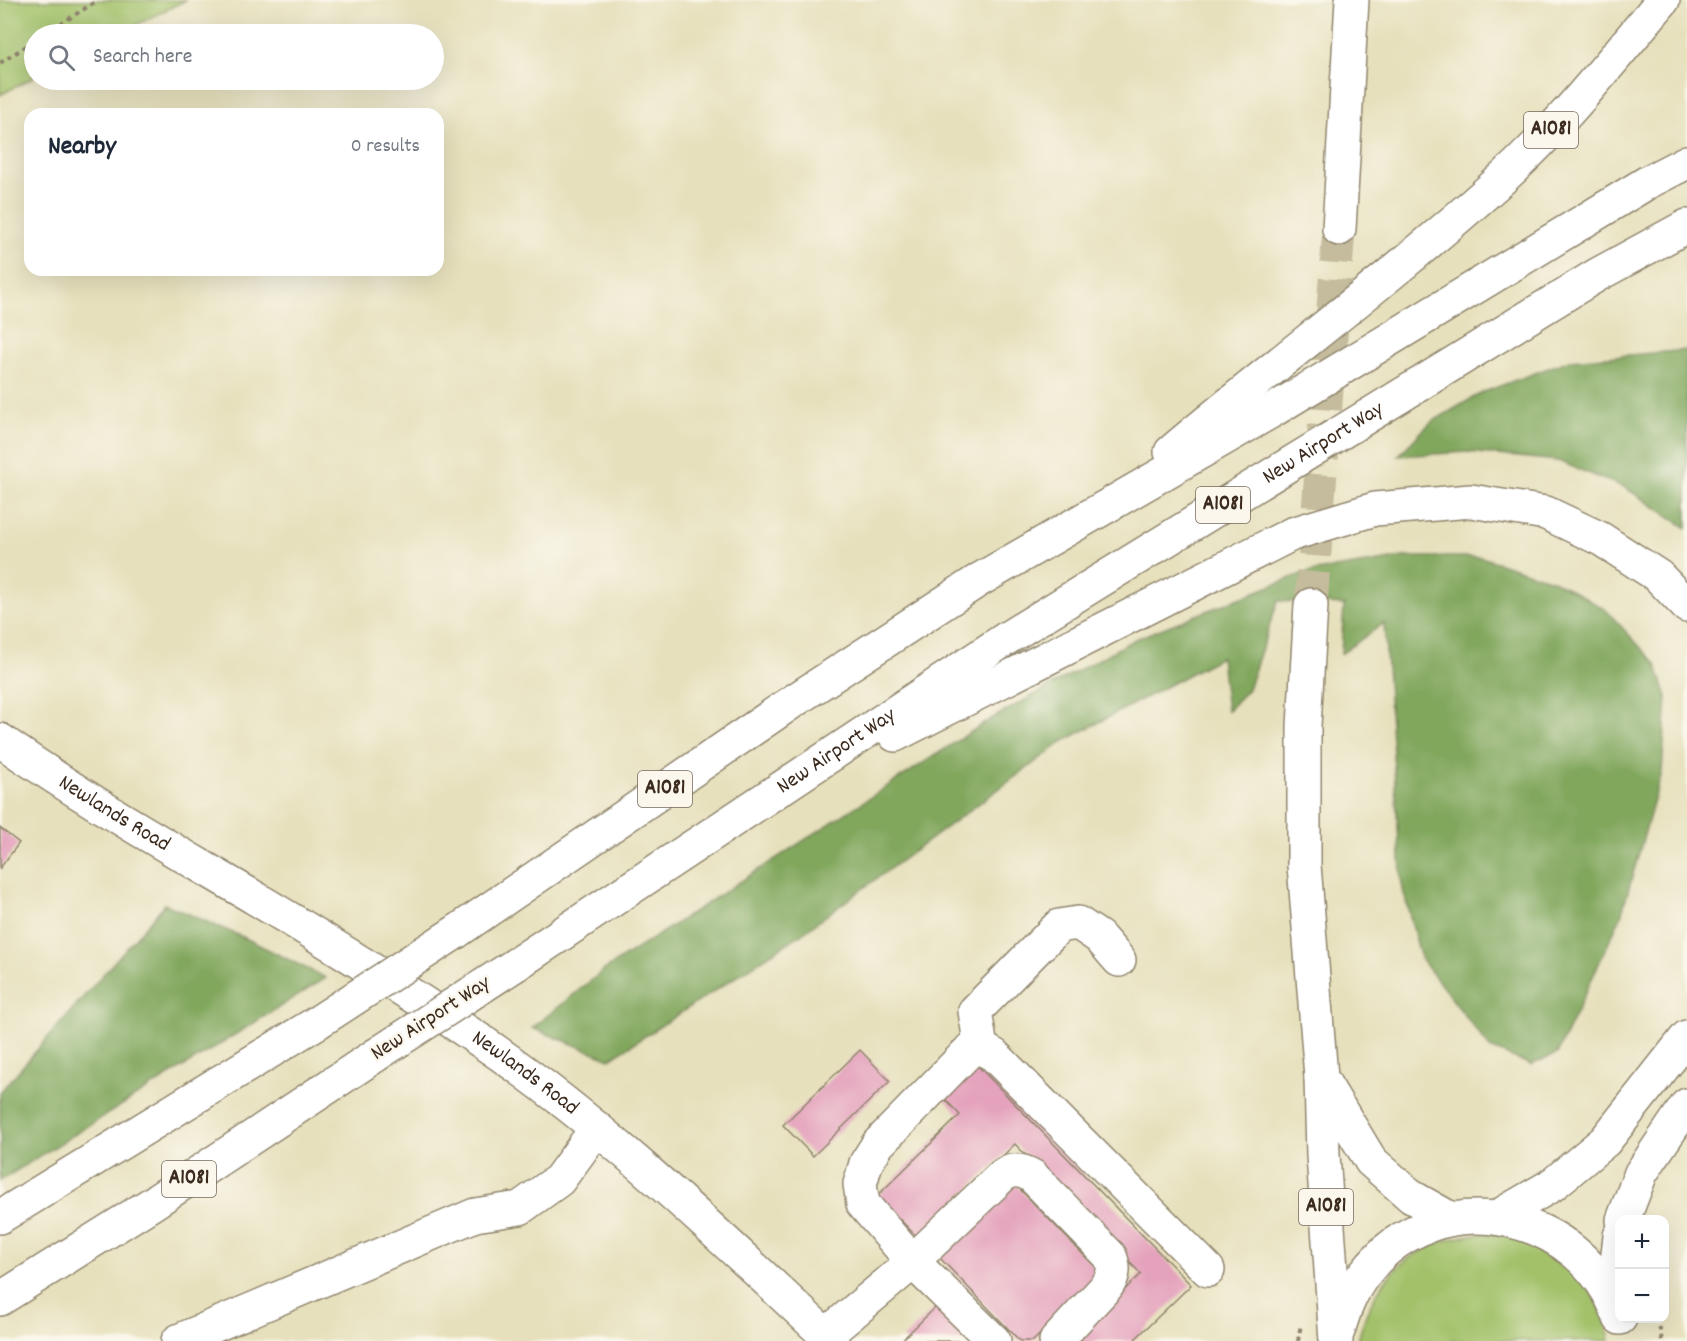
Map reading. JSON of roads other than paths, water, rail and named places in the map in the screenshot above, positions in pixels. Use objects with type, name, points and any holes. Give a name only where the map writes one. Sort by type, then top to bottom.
[{"type":"main road","points":[[1339,229],[1352,0]]},
{"type":"main road","name":"A1081","points":[[1110,504],[1253,382],[1425,246],[1506,175],[1568,113],[1663,0]]},
{"type":"main road","name":"A1081","points":[[0,1217],[318,1022],[456,932],[792,702],[979,580],[1280,406],[1648,182],[1687,162]]},
{"type":"main road","name":"New Airport Way","points":[[0,1299],[153,1203],[768,799],[1017,632],[1587,281],[1687,226]]},
{"type":"main road","name":"A1081","points":[[768,799],[1292,534],[1375,509],[1471,501],[1546,513],[1601,539],[1658,576],[1687,606]]},
{"type":"main road","name":"A1081","points":[[1311,604],[1304,726],[1304,865],[1321,1077],[1325,1201],[1336,1338]]},
{"type":"main road","name":"Newlands Road","points":[[0,740],[123,820],[338,948],[554,1093],[725,1241],[829,1338]]},
{"type":"main road","points":[[981,1048],[975,1011],[1059,926],[1078,923],[1100,937],[1119,960]]},
{"type":"main road","points":[[1497,1217],[1552,1185],[1605,1141],[1687,1037]]},
{"type":"main road","points":[[994,1341],[912,1261],[863,1204],[860,1184],[866,1163],[878,1144],[970,1050],[981,1048],[994,1054],[1208,1270]]},
{"type":"main road","name":"A1081","points":[[1321,1077],[1371,1161],[1412,1197],[1451,1219]]},
{"type":"main road","points":[[1625,1215],[1641,1173],[1687,1105]]},
{"type":"main road","points":[[178,1341],[475,1215],[520,1208],[559,1179],[597,1128]]},
{"type":"main road","points":[[829,1338],[1008,1172],[1020,1170],[1032,1176],[1110,1256],[1114,1265],[1114,1275],[1107,1286],[1056,1341]]},
{"type":"main road","points":[[1336,1338],[1347,1303],[1365,1273],[1381,1256],[1418,1230],[1451,1219],[1497,1217],[1545,1230],[1584,1259],[1615,1309]]},
{"type":"main road","points":[[1620,1323],[1625,1341]]},
{"type":"tunnel","points":[[1311,605],[1339,229]]}]
